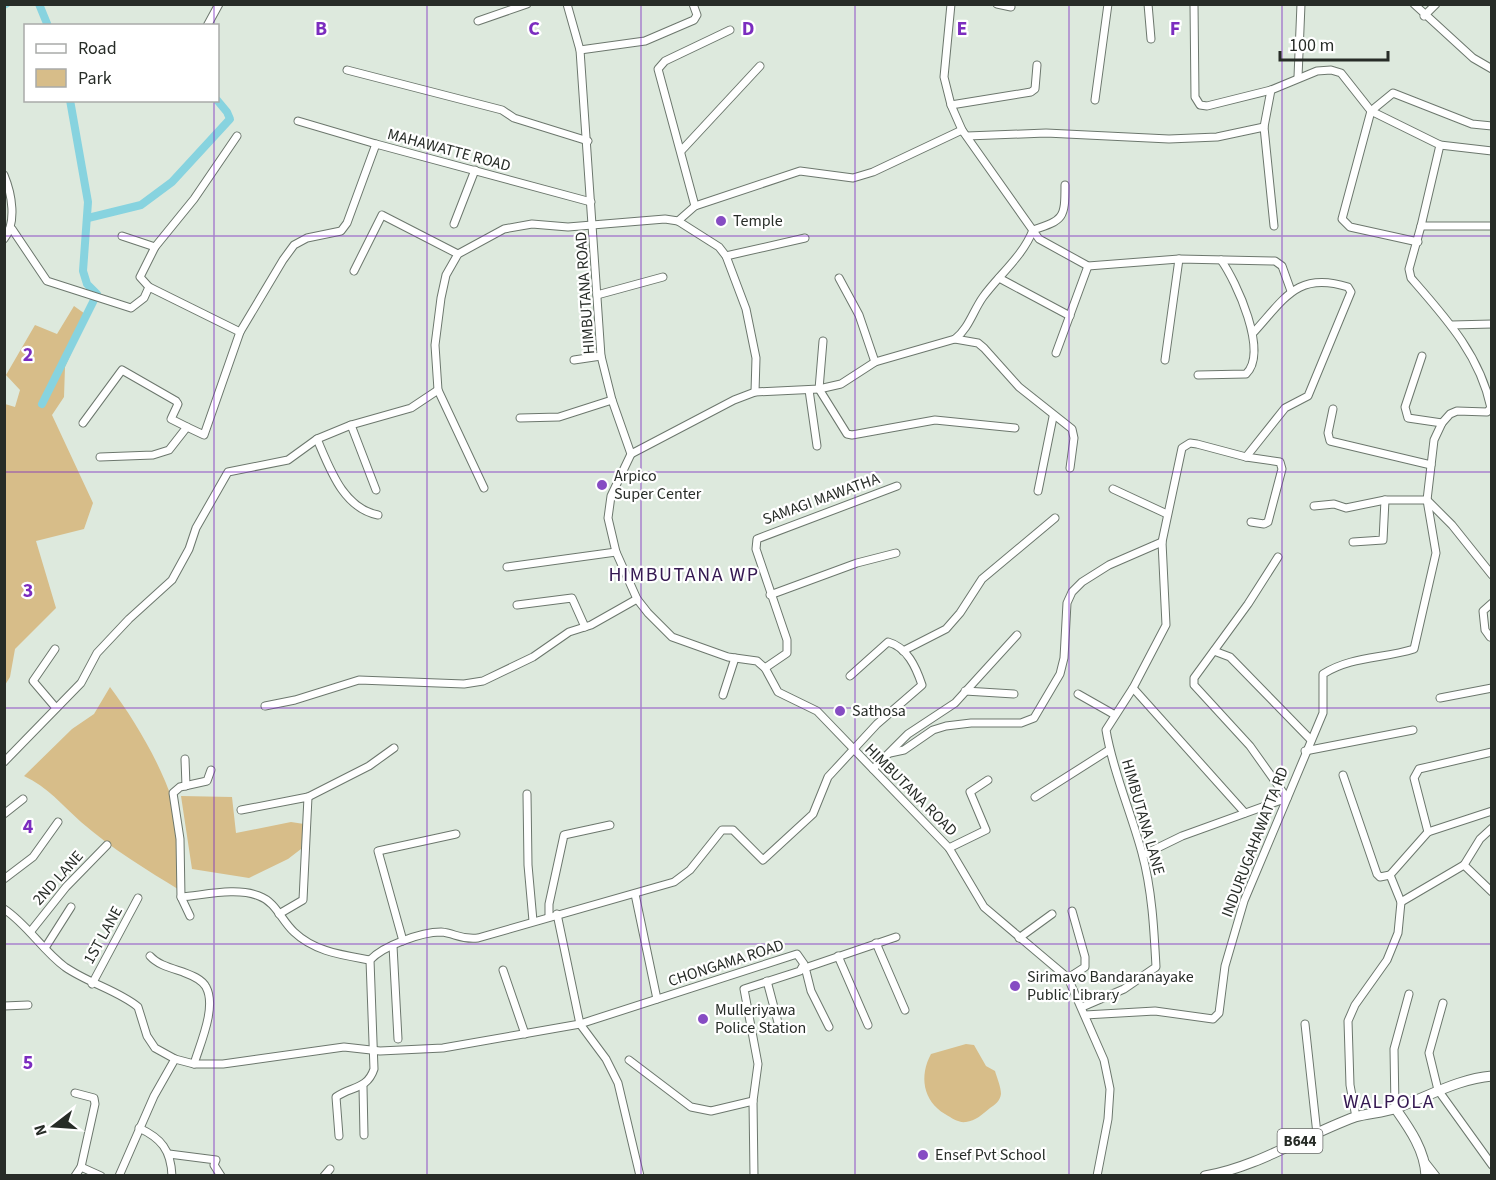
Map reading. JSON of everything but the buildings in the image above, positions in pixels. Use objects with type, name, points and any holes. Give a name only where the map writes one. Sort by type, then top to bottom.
[{"type":"main road","name":"B644","points":[[1205,1176],[1221,1173],[1356,1117],[1395,1108],[1463,1080],[1491,1076]]},
{"type":"main road","points":[[1395,1108],[1410,1129],[1425,1162],[1426,1176]]},
{"type":"street","points":[[208,24],[219,4]]},
{"type":"street","points":[[478,21],[526,4]]},
{"type":"street","name":"HIMBUTANA ROAD","points":[[567,4],[580,50],[602,356],[612,400],[631,454]]},
{"type":"street","points":[[580,50],[645,41],[694,20],[697,15],[693,4]]},
{"type":"street","points":[[951,4],[944,77],[951,105],[965,133],[1039,239],[1088,266],[1179,259],[1280,263],[1291,291]]},
{"type":"street","points":[[997,4],[1011,7]]},
{"type":"street","points":[[1095,100],[1108,4]]},
{"type":"street","points":[[1148,4],[1151,39]]},
{"type":"street","points":[[1194,4],[1195,97],[1200,105],[1207,106],[1271,90],[1298,77],[1331,70],[1341,73],[1371,111],[1440,145],[1491,151]]},
{"type":"street","points":[[1414,4],[1424,16],[1473,58],[1491,69]]},
{"type":"street","points":[[1424,16],[1436,4]]},
{"type":"street","points":[[1298,77],[1304,6]]},
{"type":"street","points":[[694,206],[658,69],[665,62],[730,30]]},
{"type":"street","points":[[951,105],[1031,92],[1035,89],[1037,65]]},
{"type":"street","points":[[681,151],[760,66]]},
{"type":"street","points":[[347,70],[502,110],[514,118],[588,141]]},
{"type":"street","points":[[1271,90],[1264,127],[1274,226]]},
{"type":"street","points":[[1418,243],[1350,226],[1342,219],[1371,111],[1393,93],[1472,124],[1491,126]]},
{"type":"street","points":[[298,121],[376,144]]},
{"type":"street","points":[[678,221],[694,206],[800,171],[853,178],[873,172],[965,133],[1046,133],[1169,139],[1217,137],[1264,127]]},
{"type":"street","points":[[237,136],[194,199],[155,247],[140,277],[148,287],[240,332]]},
{"type":"street","name":"MAHAWATTE ROAD","points":[[187,427],[204,435],[240,332],[294,245],[308,238],[327,237],[340,231],[347,223],[376,144],[591,202]]},
{"type":"street","points":[[1427,500],[1434,441],[1442,423],[1457,411],[1487,412],[1491,408],[1484,380],[1452,325],[1411,278],[1409,269],[1418,243],[1440,145]]},
{"type":"street","points":[[454,224],[475,170]]},
{"type":"street","points":[[4,175],[10,196],[12,230],[47,281],[130,308],[144,298],[148,287]]},
{"type":"street","points":[[765,668],[757,662],[735,658],[672,637],[637,599],[616,552],[608,518],[611,496],[631,454],[734,400],[755,392],[819,390],[841,384],[875,363],[955,339],[964,332],[982,298],[1028,242],[1033,230],[1057,222],[1062,217],[1065,210],[1065,185]]},
{"type":"street","points":[[354,271],[382,215],[458,254]]},
{"type":"street","points":[[484,488],[438,390],[435,345],[446,275],[458,254],[504,229],[532,224],[568,227],[665,219],[678,221],[719,247],[726,256],[746,309],[756,358],[755,392]]},
{"type":"street","points":[[1421,226],[1491,226]]},
{"type":"street","points":[[4,239],[12,230]]},
{"type":"street","points":[[122,236],[155,247]]},
{"type":"street","points":[[726,256],[805,238]]},
{"type":"street","points":[[1165,360],[1179,259]]},
{"type":"street","points":[[1198,375],[1246,374],[1251,368],[1254,333],[1232,276],[1221,260]]},
{"type":"street","points":[[1056,353],[1088,266]]},
{"type":"street","points":[[597,295],[663,277]]},
{"type":"street","points":[[838,278],[859,315],[875,363]]},
{"type":"street","points":[[999,278],[1070,316]]},
{"type":"street","points":[[1246,457],[1285,408],[1308,396],[1352,292],[1348,287],[1317,280],[1291,291],[1254,333]]},
{"type":"street","points":[[1452,325],[1491,324]]},
{"type":"street","points":[[955,339],[978,344],[984,348],[1018,387],[1053,417],[1072,429],[1074,438],[1070,468]]},
{"type":"street","points":[[823,341],[819,390],[841,428],[852,435],[935,420],[1015,428]]},
{"type":"street","points":[[574,360],[602,356]]},
{"type":"street","points":[[1422,356],[1405,407],[1406,414],[1408,418],[1442,423]]},
{"type":"street","points":[[83,423],[122,370],[176,401],[176,411],[171,419],[187,427],[169,450],[153,455],[100,457]]},
{"type":"street","points":[[4,762],[81,684],[98,653],[129,619],[172,580],[189,549],[196,528],[228,471],[288,460],[317,439],[351,425],[411,408],[438,390]]},
{"type":"street","points":[[809,390],[817,446]]},
{"type":"street","points":[[520,418],[559,417],[612,400]]},
{"type":"street","points":[[1334,409],[1328,437],[1330,441],[1431,465]]},
{"type":"street","points":[[1038,491],[1053,417]]},
{"type":"street","points":[[351,425],[376,490]]},
{"type":"street","points":[[317,439],[332,472],[348,497],[364,512],[378,515]]},
{"type":"street","name":"HIMBUTANA LANE","points":[[1084,1011],[1124,989],[1156,967],[1153,913],[1143,855],[1109,750],[1107,730],[1160,640],[1166,625],[1167,604],[1162,542],[1182,448],[1186,444],[1197,444],[1246,457]]},
{"type":"street","points":[[1246,457],[1277,460],[1282,465],[1268,522],[1264,525],[1251,522]]},
{"type":"street","name":"SAMAGI MAWATHA","points":[[765,668],[788,653],[786,640],[756,549],[760,536],[897,486]]},
{"type":"street","points":[[1113,489],[1167,514]]},
{"type":"street","points":[[1353,542],[1383,540],[1385,500]]},
{"type":"street","points":[[1314,506],[1334,504],[1346,508],[1385,500],[1427,500],[1452,525],[1491,575]]},
{"type":"street","name":"INDURUGAHAWATTA RD","points":[[1084,1011],[1155,1011],[1213,1018],[1219,1013],[1226,966],[1244,901],[1305,751],[1323,713],[1323,674],[1339,664],[1414,649],[1436,552],[1427,500]]},
{"type":"street","points":[[903,651],[946,629],[960,614],[982,579],[1056,518]]},
{"type":"street","points":[[890,753],[904,750],[933,730],[946,726],[971,723],[1021,723],[1034,718],[1060,674],[1064,658],[1067,603],[1072,592],[1082,582],[1109,565],[1162,542]]},
{"type":"street","points":[[507,567],[616,552]]},
{"type":"street","points":[[770,594],[857,563],[896,553]]},
{"type":"street","points":[[1143,855],[1182,836],[1287,798],[1250,746],[1194,685],[1194,678],[1278,557]]},
{"type":"street","points":[[517,606],[572,597],[585,627]]},
{"type":"street","points":[[265,706],[295,700],[358,680],[465,684],[483,681],[533,657],[569,633],[637,599]]},
{"type":"street","points":[[1491,603],[1483,611],[1485,630],[1491,638]]},
{"type":"street","points":[[873,769],[908,734],[955,703],[1017,635]]},
{"type":"street","points":[[339,1136],[336,1098],[363,1087],[371,1078],[374,1069],[370,960],[379,951],[403,941],[441,932],[464,939],[478,938],[674,882],[682,876],[722,830],[733,830],[763,860],[813,814],[828,777],[877,724],[922,685],[916,668],[903,651],[888,642],[849,676]]},
{"type":"street","points":[[55,649],[33,681],[56,708]]},
{"type":"street","points":[[1214,651],[1230,657],[1311,740]]},
{"type":"street","points":[[723,695],[735,658]]},
{"type":"street","name":"HIMBUTANA ROAD","points":[[765,668],[778,692],[817,711],[853,751],[949,848],[984,907],[1068,978],[1104,1060],[1110,1089],[1108,1119],[1098,1176]]},
{"type":"street","points":[[1133,688],[1245,813]]},
{"type":"street","points":[[1440,698],[1491,688]]},
{"type":"street","points":[[965,691],[1014,694]]},
{"type":"street","points":[[1077,694],[1115,715]]},
{"type":"street","points":[[1305,751],[1413,730]]},
{"type":"street","points":[[241,810],[308,797],[369,766],[394,748]]},
{"type":"street","points":[[1035,797],[1109,750]]},
{"type":"street","points":[[1428,832],[1414,778],[1419,770],[1491,752]]},
{"type":"street","points":[[185,759],[186,786]]},
{"type":"street","points":[[190,916],[181,897],[180,839],[173,793],[186,786],[207,781],[211,770]]},
{"type":"street","points":[[1343,776],[1380,877],[1390,875],[1428,832],[1491,811]]},
{"type":"street","points":[[949,848],[986,830],[970,792],[988,780]]},
{"type":"street","points":[[527,794],[528,865],[533,921]]},
{"type":"street","points":[[279,914],[303,900],[308,797]]},
{"type":"street","points":[[4,814],[23,799]]},
{"type":"street","points":[[4,879],[33,857],[58,822]]},
{"type":"street","points":[[549,916],[549,904],[564,835],[610,825]]},
{"type":"street","points":[[1401,902],[1464,865],[1480,839],[1491,828]]},
{"type":"street","points":[[403,941],[378,851],[456,834]]},
{"type":"street","name":"2ND LANE","points":[[31,931],[66,887],[107,845]]},
{"type":"street","points":[[1464,865],[1491,892]]},
{"type":"street","points":[[1356,1117],[1350,1084],[1348,1021],[1355,1005],[1379,973],[1394,947],[1401,902],[1390,875]]},
{"type":"street","points":[[181,897],[241,892],[258,895],[271,902],[306,943],[331,953],[370,960]]},
{"type":"street","points":[[635,894],[657,999]]},
{"type":"street","name":"1ST LANE","points":[[92,984],[138,898]]},
{"type":"street","points":[[45,948],[71,906]]},
{"type":"street","name":"CHONGAMA ROAD","points":[[5,910],[31,931],[61,964],[92,984],[138,1007],[149,1040],[155,1048],[175,1059],[194,1064],[223,1064],[344,1047],[373,1050],[443,1048],[580,1024],[797,954],[802,957],[804,964],[802,969],[744,989],[758,1054],[753,1101],[754,1176]]},
{"type":"street","points":[[1068,978],[1085,967],[1085,957],[1072,911]]},
{"type":"street","points":[[557,914],[580,1024],[606,1059],[618,1083],[640,1176]]},
{"type":"street","points":[[1019,938],[1052,914]]},
{"type":"street","points":[[829,1027],[802,969],[896,938]]},
{"type":"street","points":[[876,944],[905,1010]]},
{"type":"street","points":[[393,946],[398,1039]]},
{"type":"street","points":[[150,956],[160,964],[194,976],[206,986],[209,999],[207,1018],[194,1064]]},
{"type":"street","points":[[838,956],[868,1025]]},
{"type":"street","points":[[502,970],[525,1034]]},
{"type":"street","points":[[767,981],[780,1030]]},
{"type":"street","points":[[1395,1108],[1394,1048],[1409,993]]},
{"type":"street","points":[[1443,1003],[1428,1053],[1438,1090],[1491,1165]]},
{"type":"street","points":[[4,1006],[28,1005]]},
{"type":"street","points":[[1305,1024],[1317,1134]]},
{"type":"street","points":[[119,1176],[139,1128],[175,1059]]},
{"type":"street","points":[[629,1060],[691,1107],[711,1111],[753,1101]]},
{"type":"street","points":[[363,1087],[364,1135]]},
{"type":"street","points":[[75,1093],[93,1098],[95,1104],[81,1167],[75,1176]]},
{"type":"street","points":[[139,1128],[156,1135],[169,1154],[172,1176]]},
{"type":"street","points":[[169,1154],[216,1160],[214,1165],[221,1176]]},
{"type":"street","points":[[1425,1162],[1436,1176]]},
{"type":"street","points":[[81,1167],[101,1176]]},
{"type":"street","points":[[324,1176],[330,1170]]},
{"type":"green space","points":[[74,306],[88,316],[65,367],[64,397],[52,415],[93,503],[84,529],[36,541],[56,608],[15,649],[10,677],[5,685],[5,404],[15,407],[20,390],[6,375],[35,325],[57,334]]},
{"type":"green space","points":[[110,687],[145,740],[165,780],[178,821],[181,840],[181,891],[105,841],[48,791],[24,776],[72,729],[94,714]]},
{"type":"green space","points":[[181,796],[232,797],[236,833],[291,822],[304,824],[301,849],[288,859],[249,878],[192,869]]},
{"type":"green space","points":[[966,1044],[974,1045],[986,1066],[995,1071],[1001,1094],[997,1103],[982,1115],[963,1122],[955,1120],[938,1109],[928,1095],[924,1079],[931,1054]]},
{"type":"waterway","points":[[39,4],[47,24]]},
{"type":"waterway","points":[[42,404],[97,294],[87,284],[83,271],[88,202],[70,102]]},
{"type":"waterway","points":[[88,218],[141,205],[172,182],[230,119],[219,102]]},
{"type":"place","name":"Temple","points":[[721,221]]},
{"type":"place","name":"Arpico Super Center","points":[[602,485]]},
{"type":"place","name":"Sathosa","points":[[840,711]]},
{"type":"place","name":"Sirimavo Bandaranayake Public Library","points":[[1015,986]]},
{"type":"place","name":"Mulleriyawa Police Station","points":[[703,1019]]},
{"type":"place","name":"Ensef Pvt School","points":[[923,1155]]},
{"type":"district","name":"HIMBUTANA WP","points":[[684,575]]},
{"type":"district","name":"WALPOLA","points":[[1389,1102]]}]
